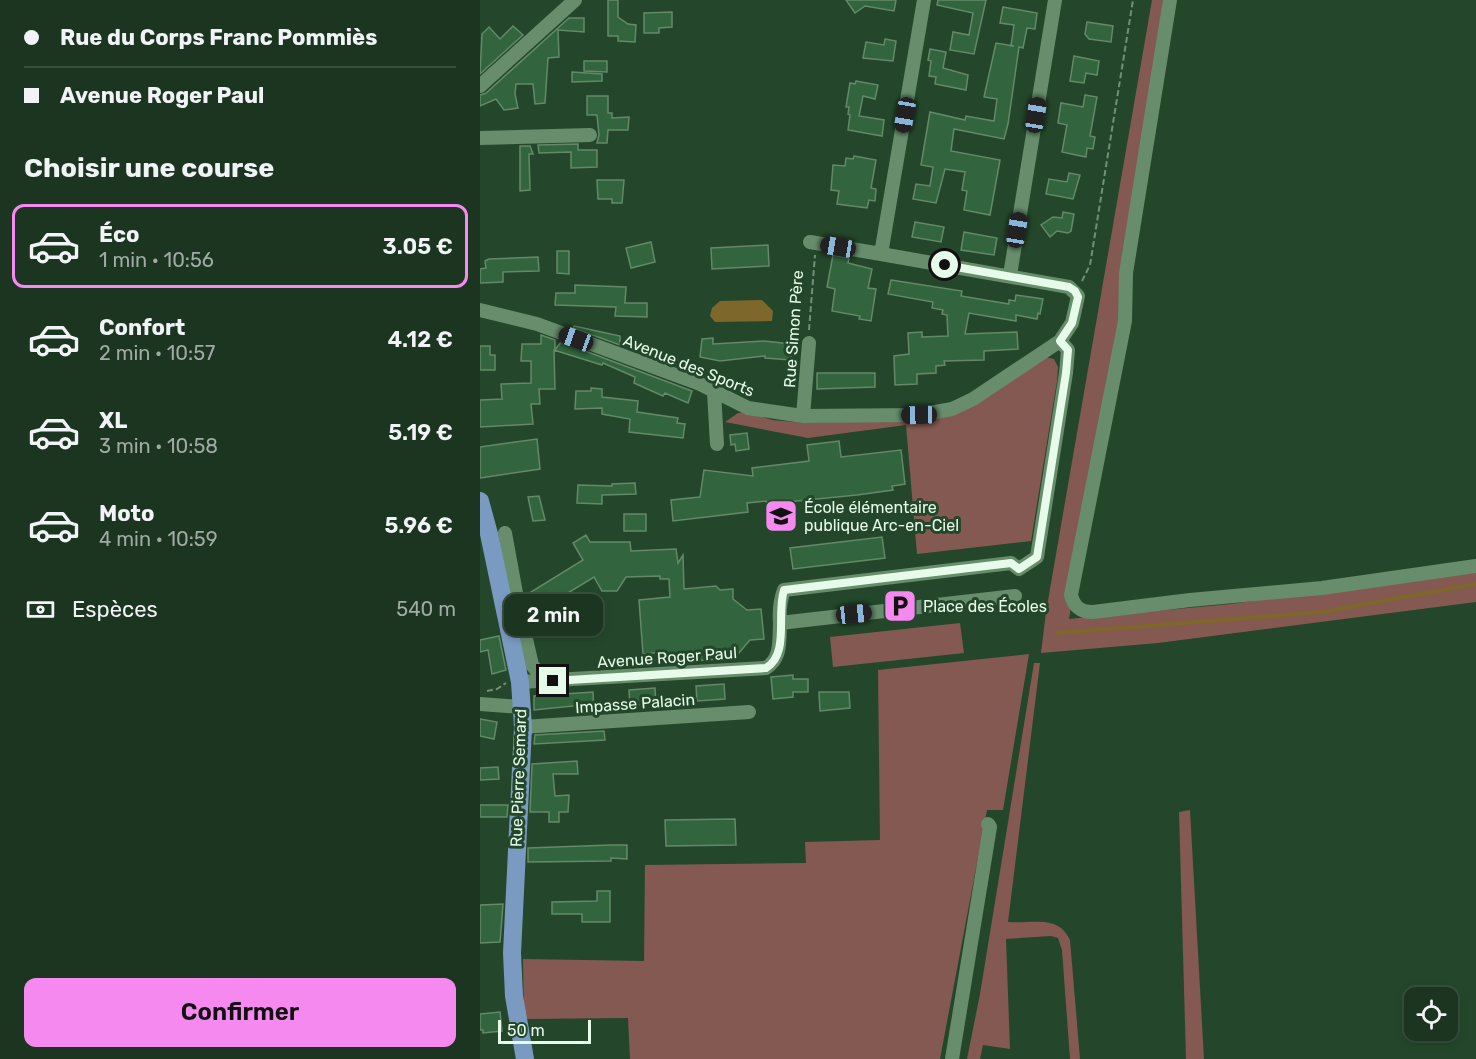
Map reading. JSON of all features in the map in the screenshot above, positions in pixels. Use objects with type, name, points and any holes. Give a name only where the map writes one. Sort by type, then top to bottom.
[{"type":"main road","name":"Rue Pierre Semard","points":[[480,501],[510,606],[523,672],[523,727],[512,953],[514,996],[525,1059]]},
{"type":"street","points":[[480,87],[575,0]]},
{"type":"street","points":[[881,254],[924,0]]},
{"type":"street","points":[[1010,275],[1055,0]]},
{"type":"street","points":[[1170,0],[1126,273],[1125,321],[1071,595],[1073,604],[1080,610],[1093,612],[1190,600],[1322,588],[1476,566]]},
{"type":"street","points":[[480,138],[590,135]]},
{"type":"street","points":[[813,243],[1010,275],[1072,289]]},
{"type":"street","name":"Avenue des Sports","points":[[480,310],[537,324],[700,384],[748,408],[803,416],[919,415],[952,409],[973,399],[1060,341],[1072,323],[1078,297],[1072,289]]},
{"type":"street","points":[[1015,596],[780,623],[780,601],[784,590],[1011,563],[1019,569],[1037,557],[1066,373],[1068,350],[1060,341]]},
{"type":"street","name":"Rue Simon Père","points":[[803,416],[809,343]]},
{"type":"street","points":[[714,392],[717,444]]},
{"type":"street","points":[[505,533],[510,606]]},
{"type":"street","name":"Avenue Roger Paul","points":[[523,672],[553,681],[766,668],[775,662],[779,650],[780,623]]},
{"type":"street","points":[[523,672],[553,681]]},
{"type":"street","points":[[480,704],[522,707]]},
{"type":"street","name":"Impasse Palacin","points":[[523,727],[749,712]]},
{"type":"street","points":[[952,1059],[988,836],[988,824]]},
{"type":"path","points":[[1072,289],[1084,279],[1090,265],[1133,0]]},
{"type":"path","name":"Rue Simon Père","points":[[809,343],[813,243]]},
{"type":"path","points":[[480,691],[497,689],[523,672]]},
{"type":"shaded area","points":[[1152,0],[1174,0],[1069,619],[1231,604],[1476,571],[1476,602],[1158,643],[1041,653],[1046,612]]},
{"type":"shaded area","points":[[762,300],[773,311],[772,321],[715,322],[710,316],[712,308],[720,301]]},
{"type":"shaded area","points":[[1044,357],[1054,359],[1058,367],[1031,541],[917,554],[906,425],[808,438],[725,422],[738,413],[747,412],[772,420],[807,423],[917,419]]},
{"type":"shaded area","points":[[960,623],[964,653],[833,667],[830,637]]},
{"type":"shaded area","points":[[1029,654],[1003,810],[987,810],[940,1059],[630,1059],[628,1018],[524,1019],[523,959],[644,961],[645,865],[806,863],[805,842],[880,840],[878,670]]},
{"type":"shaded area","points":[[1034,663],[1040,663],[1008,922],[1052,923],[1065,932],[1070,940],[1080,1059],[1070,1059],[1062,950],[1058,938],[1051,936],[1006,939],[1010,1049],[983,1045],[980,1059],[967,1059],[980,994]]},
{"type":"shaded area","points":[[1190,810],[1204,1059],[1186,1059],[1179,812]]},
{"type":"building","points":[[608,0],[618,0],[618,17],[628,24],[636,25],[635,42],[618,41],[618,36],[608,36]]},
{"type":"building","points":[[846,0],[896,0],[894,11],[865,6],[855,13]]},
{"type":"building","points":[[938,0],[986,0],[974,54],[950,50],[953,32],[969,35],[973,13],[937,5]]},
{"type":"building","points":[[1003,7],[1037,13],[1035,29],[1027,28],[1023,48],[1019,47],[1004,139],[954,129],[951,151],[1000,160],[990,215],[964,210],[967,191],[962,190],[965,172],[945,169],[936,203],[913,199],[916,184],[930,186],[933,167],[921,165],[930,112],[965,120],[966,116],[994,121],[997,99],[984,97],[996,43],[1011,46],[1014,25],[1000,23]]},
{"type":"building","points":[[672,12],[672,27],[659,28],[659,33],[644,33],[644,13]]},
{"type":"building","points":[[569,18],[584,18],[584,32],[558,30],[559,57],[548,58],[545,103],[535,104],[533,84],[516,84],[515,94],[518,108],[504,110],[496,99],[480,106],[480,95],[486,93]]},
{"type":"building","points":[[1087,22],[1113,26],[1111,42],[1089,39],[1085,34]]},
{"type":"building","points":[[513,26],[523,35],[480,74],[482,34],[489,27],[500,39]]},
{"type":"building","points":[[885,39],[896,41],[893,61],[863,58],[866,42],[884,45]]},
{"type":"building","points":[[930,49],[946,52],[943,68],[968,75],[966,90],[935,84],[936,77],[929,76]]},
{"type":"building","points":[[1074,56],[1099,61],[1097,75],[1086,73],[1084,83],[1070,81]]},
{"type":"building","points":[[584,61],[607,61],[607,72],[584,71]]},
{"type":"building","points":[[572,72],[602,74],[602,81],[572,82]]},
{"type":"building","points":[[856,81],[878,85],[875,99],[863,96],[859,116],[884,120],[882,136],[848,130],[850,115],[848,114],[849,107],[846,107],[850,83],[855,84]]},
{"type":"building","points":[[1085,95],[1097,97],[1090,136],[1095,137],[1093,149],[1087,148],[1086,157],[1062,152],[1067,125],[1058,123],[1061,103],[1083,107]]},
{"type":"building","points":[[587,96],[608,96],[608,113],[612,113],[612,118],[629,117],[628,130],[608,130],[607,143],[597,143],[599,135],[597,115],[587,115]]},
{"type":"building","points":[[578,144],[578,150],[597,150],[597,167],[571,168],[571,152],[539,153],[538,145]]},
{"type":"building","points":[[520,146],[530,146],[533,154],[529,154],[530,190],[520,191]]},
{"type":"building","points":[[854,156],[876,160],[871,188],[876,189],[875,201],[869,200],[867,208],[837,204],[839,191],[831,190],[833,165],[845,166],[846,158],[853,159]]},
{"type":"building","points":[[1069,173],[1080,175],[1073,199],[1046,194],[1049,179],[1067,182]]},
{"type":"building","points":[[597,180],[624,180],[622,203],[612,203],[612,199],[598,199]]},
{"type":"building","points":[[1063,212],[1074,214],[1071,231],[1068,233],[1057,231],[1050,237],[1041,225],[1053,217],[1062,218]]},
{"type":"building","points":[[915,222],[944,227],[941,242],[912,237]]},
{"type":"building","points":[[964,232],[997,238],[994,255],[961,250]]},
{"type":"building","points":[[651,242],[655,262],[631,268],[626,248]]},
{"type":"building","points":[[768,245],[769,266],[712,269],[711,248]]},
{"type":"building","points":[[557,251],[569,251],[569,274],[557,273]]},
{"type":"building","points":[[833,255],[849,258],[848,263],[872,269],[868,288],[876,289],[871,321],[859,319],[860,316],[832,311],[835,289],[827,287]]},
{"type":"building","points":[[538,257],[539,271],[503,272],[503,282],[480,283],[480,269],[486,268],[485,261],[489,259]]},
{"type":"building","points":[[891,280],[962,291],[961,296],[1009,304],[1009,300],[1015,301],[1016,295],[1043,299],[1037,319],[1016,315],[1016,321],[969,313],[965,334],[1017,332],[1018,349],[984,351],[984,360],[944,361],[945,365],[936,366],[936,373],[917,374],[917,384],[895,385],[894,356],[909,354],[908,333],[922,332],[922,337],[948,336],[947,315],[942,314],[943,310],[932,308],[933,302],[888,294]]},
{"type":"building","points":[[575,285],[626,287],[625,303],[647,303],[647,317],[615,316],[616,307],[555,305],[556,293],[575,293]]},
{"type":"building","points":[[574,326],[620,336],[620,345],[573,328]]},
{"type":"building","points":[[541,335],[555,340],[555,350],[561,342],[692,391],[688,403],[665,393],[663,396],[634,383],[635,377],[603,363],[602,365],[554,350],[555,389],[539,389],[540,404],[531,404],[533,424],[480,427],[480,400],[502,399],[501,384],[531,383],[531,361],[521,361],[522,344],[541,344]]},
{"type":"building","points":[[713,338],[713,344],[764,341],[792,344],[791,360],[765,358],[765,356],[720,361],[700,357],[702,339]]},
{"type":"building","points":[[480,346],[490,346],[490,355],[495,355],[495,370],[480,370]]},
{"type":"building","points":[[817,373],[875,373],[875,387],[817,389]]},
{"type":"building","points":[[591,388],[602,389],[602,397],[638,401],[637,412],[678,418],[677,423],[685,424],[683,438],[629,432],[630,419],[602,414],[602,408],[575,409],[576,391],[591,391]]},
{"type":"building","points":[[747,433],[749,449],[736,451],[735,444],[731,445],[730,435]]},
{"type":"building","points":[[537,439],[540,469],[480,478],[480,447]]},
{"type":"building","points":[[839,441],[841,457],[901,450],[905,484],[892,486],[893,490],[857,495],[767,504],[766,501],[747,503],[748,512],[673,521],[671,500],[700,497],[704,470],[753,476],[752,468],[809,461],[807,445]]},
{"type":"building","points":[[635,483],[636,494],[602,495],[602,504],[577,503],[578,485],[612,486],[612,484]]},
{"type":"building","points":[[539,496],[545,520],[533,521],[528,497]]},
{"type":"building","points":[[624,514],[646,514],[646,531],[624,531]]},
{"type":"building","points":[[586,535],[590,542],[630,542],[631,551],[676,549],[678,563],[683,555],[684,589],[716,586],[720,590],[733,589],[733,599],[747,610],[761,609],[764,639],[750,640],[738,654],[720,656],[720,659],[673,660],[664,652],[643,654],[639,600],[670,597],[669,579],[660,579],[660,576],[626,577],[617,591],[602,591],[594,577],[530,616],[526,595],[583,560],[573,543]]},
{"type":"building","points":[[882,537],[885,558],[793,569],[790,548]]},
{"type":"building","points":[[499,636],[506,670],[492,674],[488,650],[480,652],[480,640]]},
{"type":"building","points":[[793,675],[793,679],[808,679],[808,692],[793,692],[793,697],[773,699],[771,677]]},
{"type":"building","points":[[724,684],[725,699],[697,701],[696,686]]},
{"type":"building","points":[[655,688],[656,704],[630,705],[629,690]]},
{"type":"building","points":[[593,692],[594,713],[584,714],[583,705],[534,710],[534,696]]},
{"type":"building","points":[[819,692],[849,692],[850,708],[820,711]]},
{"type":"building","points":[[480,719],[497,722],[494,739],[480,736]]},
{"type":"building","points":[[604,731],[605,740],[534,744],[535,735]]},
{"type":"building","points":[[577,761],[578,774],[553,774],[555,796],[569,795],[568,812],[559,812],[559,822],[549,822],[549,812],[530,812],[532,764]]},
{"type":"building","points":[[498,767],[499,779],[480,780],[480,768]]},
{"type":"building","points":[[480,805],[508,805],[507,817],[480,817]]},
{"type":"building","points":[[735,819],[736,845],[666,846],[665,820]]},
{"type":"building","points":[[627,845],[627,859],[528,862],[528,848]]},
{"type":"building","points":[[597,891],[610,891],[610,922],[582,922],[582,914],[552,914],[552,902],[597,901]]},
{"type":"building","points":[[503,904],[500,942],[480,943],[480,905]]},
{"type":"building","points":[[500,1012],[502,1031],[483,1033],[483,1030],[480,1030],[480,1014]]},
{"type":"waterway","points":[[1057,633],[1322,612],[1476,584]]},
{"type":"place","name":"École élémentaire publique Arc-en-Ciel","points":[[781,516]]},
{"type":"place","name":"Place des Écoles","points":[[900,606]]},
{"type":"route","points":[[553,681],[766,668],[775,662],[779,650],[780,601],[784,590],[1011,563],[1019,569],[1037,557],[1066,373],[1068,350],[1060,341],[1072,323],[1078,297],[1069,287],[945,265]]}]
